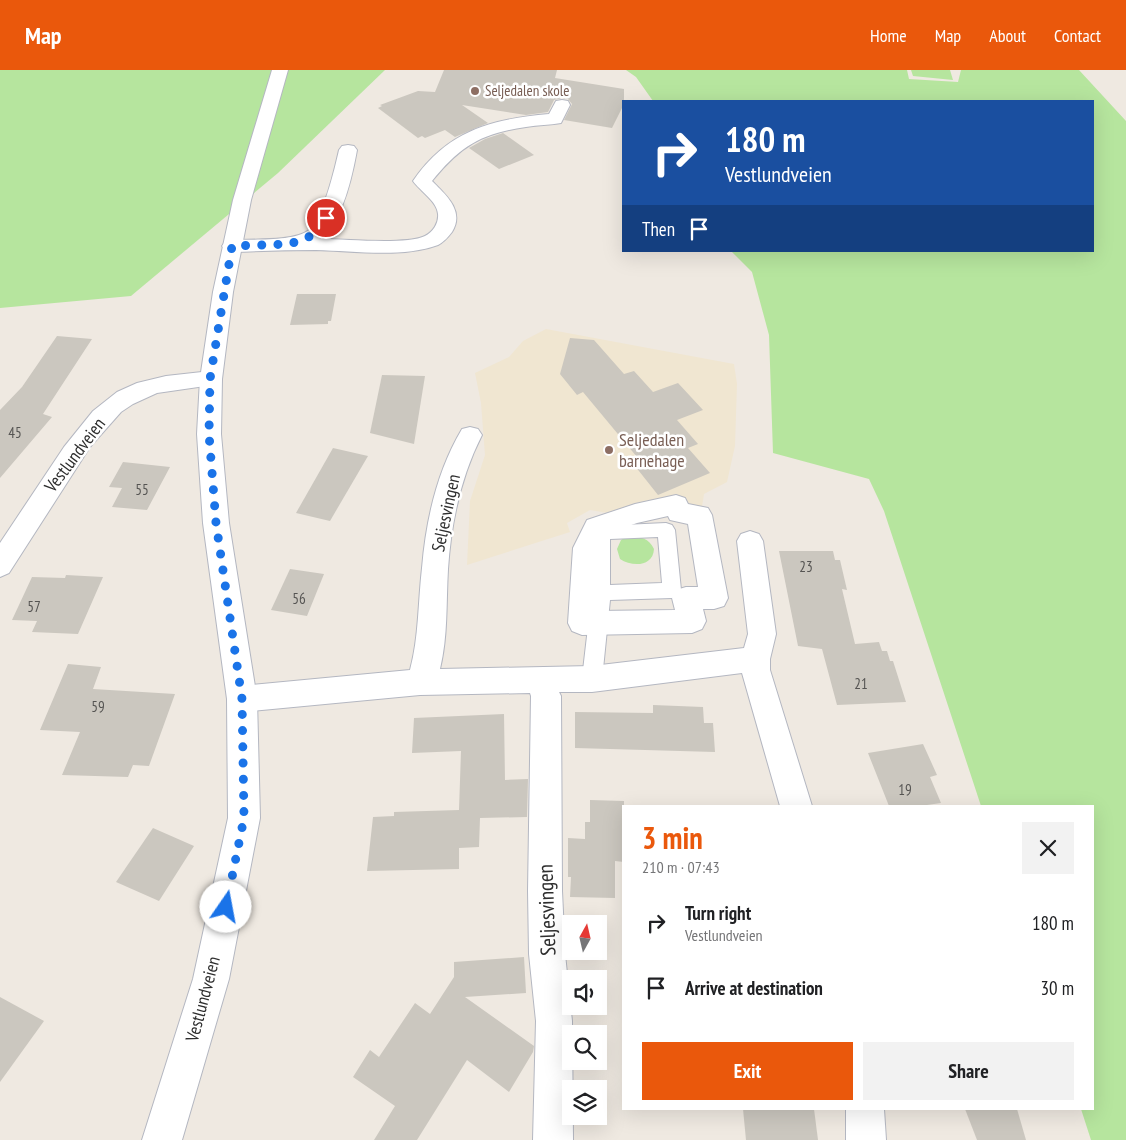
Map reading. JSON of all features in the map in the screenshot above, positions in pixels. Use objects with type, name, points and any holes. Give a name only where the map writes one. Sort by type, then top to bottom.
[{"type":"street","name":"Vestlundveien","points":[[162,1140],[211,979],[244,818],[242,699],[216,523],[209,434],[210,379],[232,246],[254,156],[280,70]]},
{"type":"street","points":[[232,246],[290,244],[408,246],[433,240],[442,232],[447,224],[448,213],[440,199],[422,181],[446,153],[471,136],[502,126],[555,119],[562,105]]},
{"type":"street","points":[[290,244],[316,234],[342,182],[348,150]]},
{"type":"street","name":"Vestlundveien","points":[[0,566],[68,460],[100,418],[125,398],[155,386],[190,380],[210,379]]},
{"type":"street","name":"Seljesvingen","points":[[420,682],[426,670],[434,607],[435,566],[444,512],[452,480],[463,447],[470,434]]},
{"type":"street","points":[[676,505],[679,512],[698,515],[714,598],[686,598],[692,621],[598,622],[582,623],[586,548],[596,526],[635,514],[676,505]]},
{"type":"street","points":[[750,540],[762,634],[756,659],[756,670],[796,805]]},
{"type":"street","points":[[242,699],[420,682],[592,679],[687,669],[756,659]]},
{"type":"street","name":"Seljesvingen","points":[[538,680],[546,696],[545,891],[547,954],[554,1021],[553,1140]]},
{"type":"street","points":[[866,1110],[866,1140]]},
{"type":"lane","points":[[592,679],[601,594],[602,533],[666,530],[672,590],[601,594]]},
{"type":"shaded area","name":"Seljedalen barnehage","points":[[546,329],[734,364],[737,384],[735,446],[727,482],[704,494],[701,513],[608,513],[590,510],[567,523],[570,532],[467,565],[470,501],[485,455],[481,403],[475,373],[509,357],[523,341]]},
{"type":"green space","points":[[0,70],[385,70],[278,173],[131,296],[0,308]]},
{"type":"green space","points":[[626,70],[907,70],[909,79],[958,82],[961,70],[1079,70],[1126,121],[1126,1140],[1091,1140],[1081,1110],[1094,1110],[1094,805],[981,805],[884,511],[869,479],[773,453],[769,335],[752,272],[732,252],[1094,252],[1094,100],[652,100],[636,77]]},
{"type":"green space","points":[[911,70],[950,70],[953,80],[913,76]]},
{"type":"green space","points":[[626,537],[646,539],[654,549],[650,559],[641,564],[636,564],[620,559],[617,549],[621,540]]},
{"type":"building","points":[[444,70],[557,70],[555,78],[624,89],[624,100],[622,100],[622,108],[612,128],[564,120],[572,104],[568,99],[562,98],[554,100],[548,112],[526,115],[462,105],[488,123],[455,137],[445,130],[425,138],[422,136],[418,138],[378,108],[382,106],[380,105],[418,91],[435,92]]},
{"type":"building","points":[[503,133],[534,155],[499,169],[469,148],[485,139]]},
{"type":"building","points":[[297,294],[336,294],[331,321],[328,321],[328,324],[290,325]]},
{"type":"building","points":[[57,336],[92,339],[43,414],[52,417],[0,478],[0,410],[22,387]]},
{"type":"building","points":[[570,338],[594,340],[624,374],[634,371],[653,392],[678,383],[703,410],[677,420],[698,444],[688,448],[710,473],[658,495],[635,466],[642,463],[583,392],[577,395],[560,374]]},
{"type":"building","points":[[382,375],[425,376],[414,444],[370,433]]},
{"type":"building","points":[[333,448],[368,456],[330,521],[296,513]]},
{"type":"building","points":[[123,462],[170,467],[147,510],[112,507],[122,488],[109,487]]},
{"type":"building","points":[[779,551],[833,551],[835,560],[840,560],[847,590],[842,589],[855,644],[879,642],[882,651],[887,651],[890,661],[893,661],[906,702],[837,705],[822,649],[798,646]]},
{"type":"building","points":[[290,569],[324,574],[307,616],[271,610]]},
{"type":"building","points":[[66,575],[103,577],[78,634],[32,632],[37,621],[12,620],[32,577],[65,578]]},
{"type":"building","points":[[68,664],[101,667],[93,689],[175,694],[149,766],[133,765],[128,777],[62,775],[80,732],[40,730]]},
{"type":"building","points":[[653,705],[703,707],[704,723],[713,723],[715,752],[575,748],[575,712],[653,713]]},
{"type":"building","points":[[504,714],[505,780],[528,779],[527,817],[480,818],[479,847],[459,848],[459,869],[367,871],[373,817],[394,816],[394,812],[459,810],[461,751],[412,753],[414,718]]},
{"type":"building","points":[[923,744],[937,775],[930,777],[941,803],[889,805],[868,753]]},
{"type":"building","points":[[590,800],[624,801],[624,805],[622,805],[622,862],[615,861],[615,898],[570,897],[571,877],[568,877],[568,838],[585,839],[585,822],[590,822]]},
{"type":"building","points":[[153,828],[194,846],[159,901],[116,882]]},
{"type":"building","points":[[524,957],[526,993],[465,997],[534,1046],[533,1052],[509,1092],[467,1060],[417,1140],[374,1140],[395,1106],[353,1077],[370,1050],[379,1057],[415,1003],[430,1014],[454,977],[454,962]]},
{"type":"building","points":[[0,997],[44,1021],[0,1082]]},
{"type":"building","points":[[743,1110],[814,1110],[818,1140],[746,1140]]},
{"type":"building","points":[[965,1110],[1017,1110],[1026,1140],[977,1140]]},
{"type":"place","name":"Seljedalen skole","points":[[475,91]]},
{"type":"place","name":"Seljedalen barnehage","points":[[609,450]]},
{"type":"route","points":[[226,907],[244,818],[242,699],[216,523],[209,434],[210,379],[232,246],[290,244],[316,234],[326,218]]}]
